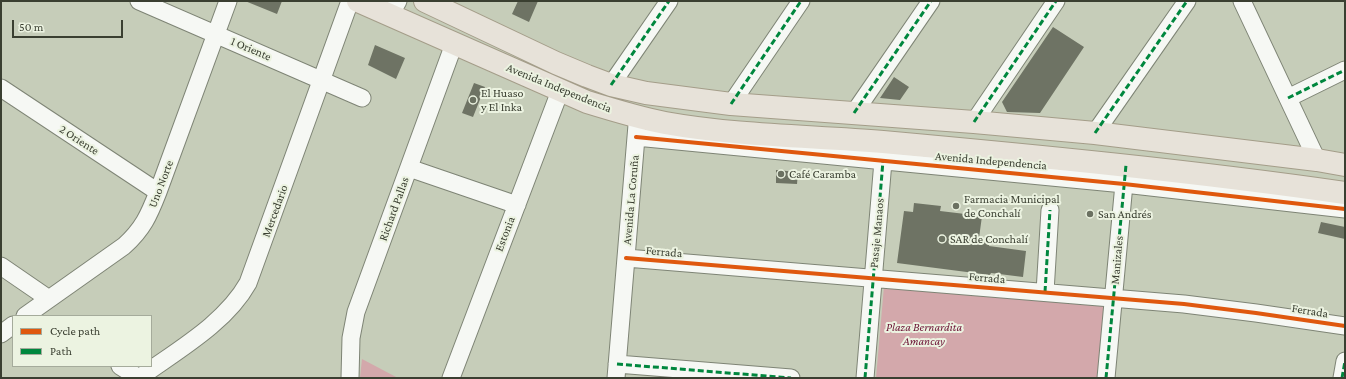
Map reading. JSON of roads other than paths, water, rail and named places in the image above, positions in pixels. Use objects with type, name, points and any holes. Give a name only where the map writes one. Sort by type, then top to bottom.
[{"type":"main road","name":"Avenida Independencia","points":[[358,1],[394,8],[454,44],[587,102],[637,127],[666,123],[782,136],[881,142],[1125,174],[1208,174],[1345,193]]},
{"type":"main road","name":"Avenida Independencia","points":[[425,1],[556,63],[587,76],[611,85],[646,93],[731,104],[974,122],[1095,133],[1317,160],[1345,165]]},
{"type":"street","name":"1 Oriente","points":[[140,1],[362,98]]},
{"type":"street","name":"Uno Norte","points":[[26,315],[134,237],[148,216],[228,1]]},
{"type":"street","name":"Mercedario","points":[[139,378],[210,326],[229,310],[242,294],[259,255],[350,1]]},
{"type":"street","points":[[611,85],[669,1]]},
{"type":"street","points":[[731,104],[801,1]]},
{"type":"street","points":[[854,113],[931,1]]},
{"type":"street","points":[[974,122],[1056,1]]},
{"type":"street","points":[[1095,133],[1187,1]]},
{"type":"street","points":[[1242,1],[1317,160]]},
{"type":"street","name":"Richard Pallas","points":[[350,378],[351,338],[356,312],[454,44]]},
{"type":"street","points":[[1288,98],[1345,70]]},
{"type":"street","name":"2 Oriente","points":[[1,88],[158,192]]},
{"type":"street","name":"Estonia","points":[[451,378],[560,91]]},
{"type":"street","name":"Avenida Independencia","points":[[637,127],[883,161],[1125,174],[1345,209]]},
{"type":"street","name":"Avenida La Coruña","points":[[617,371],[637,127]]},
{"type":"street","name":"Pasaje Manaos","points":[[866,378],[883,161]]},
{"type":"street","points":[[409,168],[517,205]]},
{"type":"street","name":"Manizales","points":[[1106,378],[1125,174]]},
{"type":"street","points":[[1045,292],[1050,210]]},
{"type":"street","name":"Ferrada","points":[[626,258],[874,279],[926,276],[1045,292],[1248,312],[1345,326]]},
{"type":"street","points":[[1,266],[49,299]]},
{"type":"street","points":[[1,334],[12,326]]},
{"type":"street","points":[[1342,378],[1345,361]]},
{"type":"street","points":[[122,367],[139,378]]},
{"type":"street","points":[[617,371],[791,378]]},
{"type":"place","name":"El Huaso y El Inka","points":[[473,100]]},
{"type":"place","name":"Café Caramba","points":[[781,174]]},
{"type":"place","name":"Farmacia Municipal de Conchalí","points":[[956,206]]},
{"type":"place","name":"San Andrés","points":[[1090,214]]},
{"type":"place","name":"SAR de Conchalí","points":[[942,239]]},
{"type":"park label","name":"Plaza Bernardita Amancay","points":[[924,334]]}]
